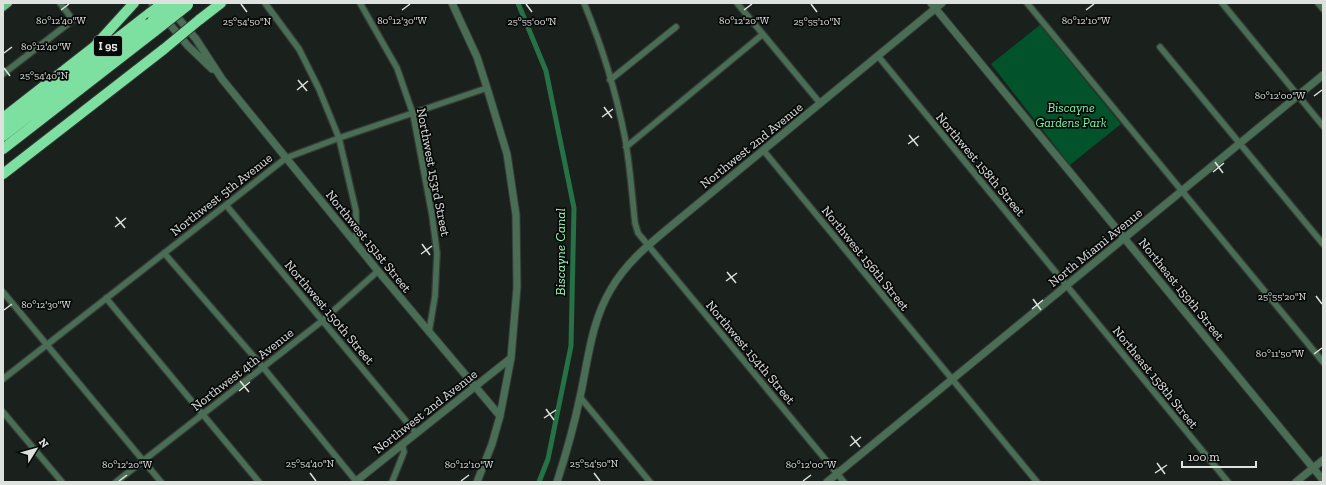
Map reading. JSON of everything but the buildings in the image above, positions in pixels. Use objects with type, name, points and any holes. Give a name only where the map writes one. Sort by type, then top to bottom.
[{"type":"highway","points":[[3,118],[94,47],[134,3]]},
{"type":"highway","name":"I 95","points":[[3,127],[151,8],[163,3]]},
{"type":"highway","points":[[3,149],[154,29],[176,3]]},
{"type":"highway","points":[[3,174],[221,3]]},
{"type":"highway","points":[[3,136],[154,29],[191,5]]},
{"type":"main road","points":[[3,7],[5,3]]},
{"type":"main road","points":[[3,7],[8,3]]},
{"type":"street","points":[[3,74],[73,20],[60,3]]},
{"type":"street","name":"Northwest 151st Street","points":[[166,3],[196,40],[222,79],[378,271],[500,416]]},
{"type":"street","points":[[265,3],[299,49],[320,89],[339,138],[356,211],[356,244]]},
{"type":"street","name":"Northwest 153rd Street","points":[[360,3],[397,68],[413,114],[432,215],[437,253],[435,296],[429,332]]},
{"type":"street","points":[[452,3],[477,57],[507,154],[516,215],[517,286],[511,358],[500,416],[492,444],[477,482]]},
{"type":"street","name":"Northwest 154th Street","points":[[584,3],[597,36],[620,117],[626,147],[636,226],[639,234],[844,482]]},
{"type":"street","points":[[737,3],[820,103]]},
{"type":"street","name":"Northwest 2nd Avenue","points":[[556,482],[571,436],[596,322],[613,286],[629,263],[648,245],[878,56],[933,6],[942,3]]},
{"type":"street","points":[[1027,3],[1323,362]]},
{"type":"street","points":[[1222,3],[1323,126]]},
{"type":"street","points":[[1318,3],[1323,8]]},
{"type":"street","name":"Northeast 159th Street","points":[[933,6],[1323,480]]},
{"type":"street","name":"Northwest 151st Street","points":[[151,8],[222,79]]},
{"type":"street","points":[[610,80],[676,27]]},
{"type":"street","points":[[626,147],[763,34]]},
{"type":"street","points":[[188,46],[196,40]]},
{"type":"street","points":[[1160,47],[1323,244]]},
{"type":"street","name":"Northwest 158th Street","points":[[878,56],[1067,285]]},
{"type":"street","name":"North Miami Avenue","points":[[827,482],[1323,75]]},
{"type":"street","name":"Northwest 5th Avenue","points":[[3,379],[286,158],[339,138],[487,88]]},
{"type":"street","name":"Northwest 156th Street","points":[[763,150],[1037,482]]},
{"type":"street","name":"Northwest 150th Street","points":[[226,205],[416,433]]},
{"type":"street","points":[[164,252],[262,366],[356,481]]},
{"type":"street","name":"Northwest 4th Avenue","points":[[116,482],[262,366],[322,321],[378,271]]},
{"type":"street","name":"Northeast 158th Street","points":[[1067,285],[1228,482]]},
{"type":"street","points":[[3,292],[161,482]]},
{"type":"street","points":[[106,298],[260,482]]},
{"type":"street","name":"Northwest 2nd Avenue","points":[[356,481],[511,358]]},
{"type":"street","points":[[580,397],[650,482]]},
{"type":"street","points":[[3,412],[62,482]]},
{"type":"street","points":[[392,482],[404,452],[402,444]]},
{"type":"street","points":[[1296,482],[1323,460]]},
{"type":"green space","name":"Biscayne Gardens Park","points":[[1040,25],[1121,124],[1070,165],[991,64]]},
{"type":"waterway","name":"Biscayne Canal","points":[[518,3],[546,71],[574,208],[571,346],[548,459],[539,482]]}]
